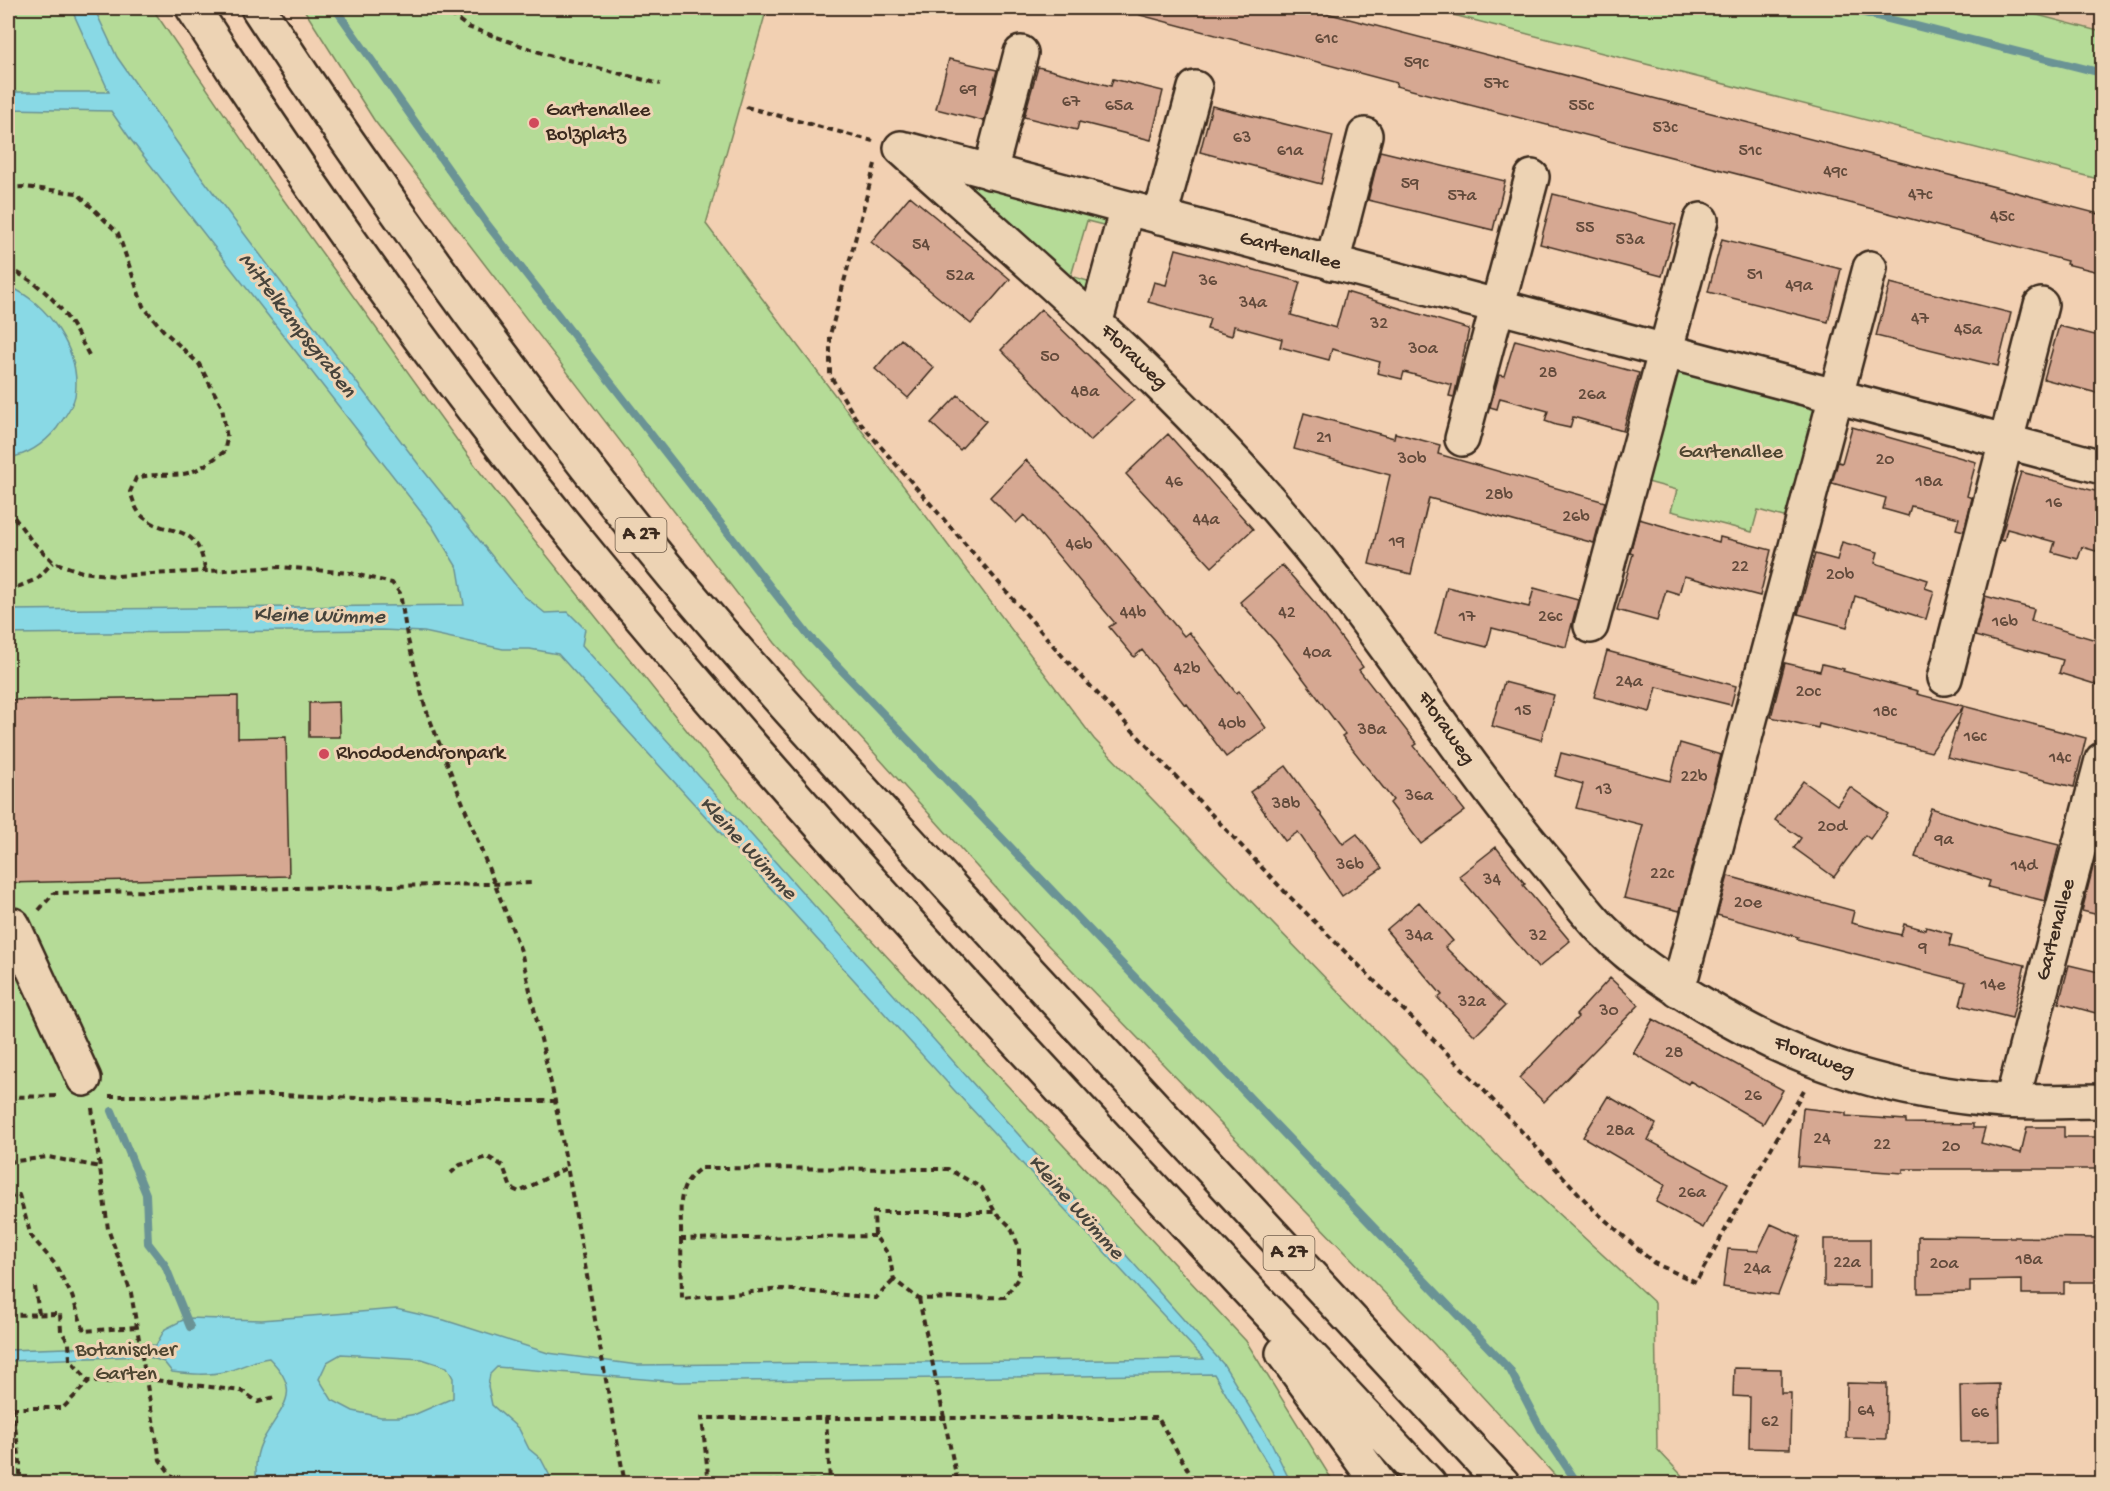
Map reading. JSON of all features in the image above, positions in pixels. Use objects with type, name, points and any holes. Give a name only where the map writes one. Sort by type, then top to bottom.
[{"type":"main road","name":"A 27","points":[[193,8],[331,212],[452,378],[569,530],[835,842],[1429,1484]]},
{"type":"main road","name":"A 27","points":[[258,8],[369,174],[500,351],[611,499],[742,655],[1067,1014],[1503,1484]]},
{"type":"main road","points":[[990,172],[1021,53]]},
{"type":"main road","points":[[1160,217],[1195,88]]},
{"type":"main road","points":[[1332,263],[1365,135]]},
{"type":"main road","name":"Gartenallee","points":[[886,148],[990,172],[2103,467]]},
{"type":"main road","name":"Floraweg","points":[[886,148],[1096,321],[1176,398],[1293,528],[1403,670],[1502,808],[1607,934],[1678,990],[1746,1031],[1819,1064],[1899,1086],[1983,1099],[2103,1101]]},
{"type":"main road","points":[[1462,439],[1532,177]]},
{"type":"main road","points":[[1096,321],[1127,208]]},
{"type":"main road","points":[[1592,626],[1701,220]]},
{"type":"main road","points":[[1678,990],[1870,268]]},
{"type":"main road","points":[[1945,678],[2041,304]]},
{"type":"main road","name":"Gartenallee","points":[[2012,1101],[2103,760]]},
{"type":"main road","points":[[9,923],[87,1087]]},
{"type":"main road","points":[[1163,1197],[1370,1467],[1379,1484]]},
{"type":"path","points":[[442,8],[468,27],[545,54],[660,84]]},
{"type":"path","points":[[746,107],[886,148],[830,334],[830,375],[855,417],[1065,659],[1284,891],[1478,1084],[1594,1210],[1654,1263],[1696,1282],[1819,1064]]},
{"type":"path","points":[[8,188],[24,187],[77,193],[118,233],[136,293],[143,306],[163,330],[199,364],[222,407],[227,439],[224,452],[208,464],[183,474],[153,473],[136,478],[130,492],[141,515],[157,524],[185,532],[202,552],[205,570]]},
{"type":"path","points":[[8,268],[26,276],[51,295],[69,318],[90,357]]},
{"type":"path","points":[[8,509],[31,540],[53,562],[82,572],[116,576],[281,567],[350,573],[392,583],[400,593],[407,636],[425,707],[521,951],[568,1167],[624,1483]]},
{"type":"path","points":[[8,591],[37,579],[53,562]]},
{"type":"path","points":[[9,923],[45,906],[54,893],[535,883]]},
{"type":"path","points":[[8,1097],[87,1087],[435,1101],[555,1101]]},
{"type":"path","points":[[87,1087],[108,1229],[131,1293],[160,1460],[178,1484]]},
{"type":"path","points":[[8,1162],[48,1157],[100,1167]]},
{"type":"path","points":[[451,1173],[460,1165],[488,1157],[503,1166],[511,1188],[519,1192],[568,1167]]},
{"type":"path","points":[[894,1281],[876,1298],[782,1289],[682,1299],[682,1187],[687,1178],[701,1168],[948,1169],[982,1188],[995,1212],[1010,1226],[1019,1247],[1019,1277],[1005,1297],[919,1299],[894,1281],[889,1255],[875,1236],[874,1212],[995,1212]]},
{"type":"path","points":[[8,1198],[19,1195],[32,1236],[55,1264],[72,1296],[84,1331],[137,1327]]},
{"type":"path","points":[[681,1239],[875,1236]]},
{"type":"path","points":[[35,1287],[39,1314]]},
{"type":"path","points":[[919,1299],[958,1484]]},
{"type":"path","points":[[8,1315],[60,1314],[61,1331],[69,1343],[70,1360],[88,1381],[115,1382],[126,1372],[144,1372]]},
{"type":"path","points":[[8,1376],[20,1462],[20,1484]]},
{"type":"path","points":[[146,1379],[242,1391],[258,1402],[275,1397]]},
{"type":"path","points":[[12,1408],[63,1408],[88,1381]]},
{"type":"path","points":[[709,1483],[702,1418],[1158,1418],[1196,1484]]},
{"type":"path","points":[[826,1418],[830,1481]]},
{"type":"path","points":[[619,1484],[830,1481],[951,1484]]},
{"type":"shaded area","points":[[2001,8],[2102,8],[2102,35]]},
{"type":"green space","name":"Rhododendronpark","points":[[8,8],[152,8],[270,181],[480,472],[752,812],[1246,1341],[1334,1483],[8,1483]]},
{"type":"green space","points":[[303,8],[767,8],[706,224],[1094,739],[1515,1174],[1655,1303],[1657,1449],[1689,1483],[1562,1483],[1434,1344],[1043,940],[775,643],[374,120]]},
{"type":"green space","points":[[1426,8],[2011,8],[2102,32],[2102,180]]},
{"type":"green space","points":[[937,168],[1105,215],[1107,226],[1087,221],[1071,276],[1091,282],[1087,297]]},
{"type":"green space","name":"Gartenallee","points":[[1674,371],[1820,410],[1791,519],[1758,510],[1752,532],[1671,511],[1677,490],[1644,481]]},
{"type":"water","points":[[71,8],[94,8],[117,57],[197,171],[419,465],[524,596],[545,613],[568,612],[585,629],[582,645],[1224,1365],[1271,1442],[1291,1483],[1279,1483],[1214,1374],[679,1382],[497,1367],[490,1374],[488,1386],[492,1405],[519,1429],[529,1449],[541,1459],[551,1478],[546,1483],[257,1484],[257,1455],[264,1438],[283,1407],[287,1390],[285,1380],[269,1358],[214,1374],[172,1372],[164,1362],[146,1356],[8,1361],[8,1350],[156,1345],[165,1329],[187,1318],[262,1320],[396,1309],[444,1320],[548,1353],[638,1365],[1204,1359],[954,1090],[558,654],[530,649],[503,649],[424,632],[382,630],[8,634],[8,610],[464,605],[458,569],[432,526],[131,140],[111,111],[8,109],[8,92],[109,92]],"holes":[[[341,1354],[422,1359],[447,1367],[453,1378],[453,1398],[416,1414],[381,1417],[353,1411],[332,1400],[319,1379],[327,1362]]]},
{"type":"water","points":[[8,286],[23,294],[49,316],[67,346],[76,379],[74,400],[57,428],[35,448],[8,458]]},
{"type":"building","points":[[1141,8],[1307,8],[2103,215],[2103,273],[2066,264],[2067,261],[1900,216],[1396,86],[1397,83],[1140,15]]},
{"type":"building","points":[[949,59],[997,70],[984,121],[936,109]]},
{"type":"building","points":[[1038,67],[1111,86],[1113,79],[1163,91],[1151,140],[1079,122],[1077,130],[1024,117]]},
{"type":"building","points":[[1212,106],[1333,136],[1321,184],[1200,152]]},
{"type":"building","points":[[1380,151],[1505,181],[1493,230],[1368,200]]},
{"type":"building","points":[[1553,194],[1676,225],[1662,276],[1540,244]]},
{"type":"building","points":[[910,196],[1010,279],[971,324],[871,242]]},
{"type":"building","points":[[1722,239],[1841,269],[1828,322],[1708,292]]},
{"type":"building","points":[[1176,249],[1300,282],[1291,315],[1336,328],[1346,292],[1469,329],[1454,397],[1449,396],[1452,385],[1404,372],[1402,379],[1377,373],[1380,362],[1332,349],[1329,360],[1280,347],[1282,339],[1234,326],[1232,336],[1207,329],[1210,319],[1148,302],[1154,282],[1166,285]]},
{"type":"building","points":[[1890,283],[2011,313],[1998,366],[1876,336]]},
{"type":"building","points":[[1041,309],[1134,400],[1090,441],[1001,350]]},
{"type":"building","points":[[2059,326],[2103,337],[2103,373],[2097,393],[2044,379]]},
{"type":"building","points":[[901,339],[934,368],[908,398],[875,369]]},
{"type":"building","points":[[1515,340],[1639,373],[1623,431],[1573,417],[1570,428],[1556,425],[1545,421],[1548,411],[1500,398],[1497,409],[1490,407],[1499,375],[1504,376]]},
{"type":"building","points":[[958,395],[986,421],[960,450],[931,423]]},
{"type":"building","points":[[1304,413],[1394,438],[1395,433],[1440,445],[1438,454],[1605,502],[1594,543],[1429,498],[1411,574],[1369,564],[1390,475],[1294,449]]},
{"type":"building","points":[[1852,427],[1976,462],[1967,496],[1972,498],[1964,531],[1956,529],[1959,518],[1911,506],[1908,516],[1883,509],[1886,498],[1832,483],[1838,462],[1842,463]]},
{"type":"building","points":[[1168,434],[1253,529],[1212,567],[1126,474]]},
{"type":"building","points":[[1026,460],[1080,512],[1184,636],[1189,632],[1236,693],[1239,691],[1266,728],[1226,757],[1187,704],[1185,705],[1142,650],[1134,657],[1109,627],[1115,623],[1024,515],[1016,523],[990,497]]},
{"type":"building","points":[[2021,472],[2103,493],[2103,553],[2082,547],[2078,559],[2052,552],[2055,542],[2007,529],[2004,541],[2000,540]]},
{"type":"building","points":[[1639,519],[1719,542],[1720,537],[1771,550],[1760,596],[1684,576],[1679,594],[1666,590],[1657,621],[1617,610],[1633,554],[1630,553]]},
{"type":"building","points":[[1842,542],[1878,552],[1875,563],[1928,580],[1925,588],[1934,591],[1926,619],[1855,596],[1847,627],[1798,614],[1815,554],[1837,560]]},
{"type":"building","points":[[1282,565],[1316,604],[1363,667],[1359,670],[1417,744],[1414,746],[1465,811],[1421,844],[1390,803],[1393,800],[1342,736],[1345,734],[1275,641],[1240,602]]},
{"type":"building","points":[[1447,587],[1529,607],[1534,588],[1578,600],[1566,647],[1492,628],[1487,647],[1435,634]]},
{"type":"building","points":[[1985,596],[2034,609],[2031,621],[2103,642],[2103,670],[2098,685],[2059,673],[2063,660],[1975,636]]},
{"type":"building","points":[[1607,651],[1736,686],[1731,705],[1657,687],[1650,712],[1594,697]]},
{"type":"building","points":[[1785,663],[1820,671],[1822,664],[1844,669],[1843,671],[1918,691],[1917,694],[2086,738],[2074,787],[1947,757],[1963,707],[1931,752],[1819,724],[1818,728],[1771,717]]},
{"type":"building","points":[[1504,682],[1554,695],[1541,740],[1492,726]]},
{"type":"building","points":[[238,696],[238,738],[286,737],[289,876],[8,883],[8,700]]},
{"type":"building","points":[[339,702],[340,737],[309,737],[309,703]]},
{"type":"building","points":[[1680,743],[1721,755],[1680,911],[1624,898],[1643,825],[1576,808],[1583,784],[1555,776],[1561,753],[1670,781]]},
{"type":"building","points":[[1286,766],[1343,844],[1357,834],[1382,868],[1342,896],[1298,832],[1285,841],[1250,792]]},
{"type":"building","points":[[1803,781],[1837,805],[1850,787],[1888,814],[1870,839],[1865,835],[1834,877],[1794,848],[1801,838],[1775,820]]},
{"type":"building","points":[[1931,808],[2003,831],[2059,845],[2045,901],[1988,887],[1990,881],[1915,857]]},
{"type":"building","points":[[1496,847],[1525,884],[1523,885],[1570,941],[1538,968],[1459,876]]},
{"type":"building","points":[[2094,863],[2103,865],[2103,916],[2082,911]]},
{"type":"building","points":[[1728,876],[1854,911],[1851,923],[1901,935],[1904,924],[1925,930],[1926,927],[1952,934],[1949,946],[2025,965],[2012,1018],[1960,1005],[1966,982],[1797,939],[1798,937],[1717,915]]},
{"type":"building","points":[[1419,902],[1453,941],[1445,947],[1505,1006],[1475,1036],[1438,998],[1442,995],[1386,930]]},
{"type":"building","points":[[2069,965],[2103,973],[2103,1015],[2059,1003]]},
{"type":"building","points":[[1610,978],[1639,1005],[1544,1102],[1519,1078],[1578,1017],[1576,1015]]},
{"type":"building","points":[[1653,1019],[1783,1090],[1763,1124],[1690,1081],[1688,1084],[1633,1053]]},
{"type":"building","points":[[1608,1096],[1656,1124],[1648,1140],[1728,1183],[1703,1228],[1656,1202],[1665,1185],[1583,1137]]},
{"type":"building","points":[[1803,1108],[1846,1113],[1846,1116],[1906,1120],[1906,1123],[1973,1124],[1973,1128],[1985,1128],[1981,1143],[2021,1153],[2027,1127],[2064,1127],[2064,1137],[2103,1137],[2103,1169],[1903,1169],[1903,1173],[1798,1166]]},
{"type":"building","points":[[1771,1224],[1800,1237],[1778,1295],[1723,1287],[1728,1249],[1758,1251]]},
{"type":"building","points":[[1918,1236],[2103,1238],[2103,1282],[2064,1282],[2064,1294],[2022,1294],[2022,1280],[1970,1281],[1970,1292],[1918,1293]]},
{"type":"building","points":[[1824,1239],[1870,1239],[1870,1287],[1824,1286]]},
{"type":"building","points":[[1734,1368],[1781,1369],[1781,1393],[1791,1393],[1790,1449],[1749,1448],[1750,1397],[1733,1396]]},
{"type":"building","points":[[1847,1383],[1887,1384],[1886,1439],[1846,1438]]},
{"type":"building","points":[[1999,1384],[2000,1441],[1961,1442],[1960,1385]]},
{"type":"waterway","points":[[335,8],[487,224],[807,634],[1510,1370],[1541,1429],[1578,1484]]},
{"type":"waterway","points":[[1845,8],[2102,73]]},
{"type":"waterway","points":[[112,1111],[146,1194],[148,1243],[165,1265],[190,1327]]},
{"type":"railway","points":[[2088,8],[2102,11]]},
{"type":"place","name":"Gartenallee Bolzplatz","points":[[534,123]]},
{"type":"place","name":"Rhododendronpark","points":[[324,754]]},
{"type":"water label","name":"Mittelkampsgraben","points":[[296,326]]},
{"type":"water label","name":"Kleine Wümme","points":[[319,617]]},
{"type":"water label","name":"Kleine Wümme","points":[[747,849]]},
{"type":"water label","name":"Kleine Wümme","points":[[1075,1208]]},
{"type":"park label","name":"Botanischer Garten","points":[[126,1363]]}]
